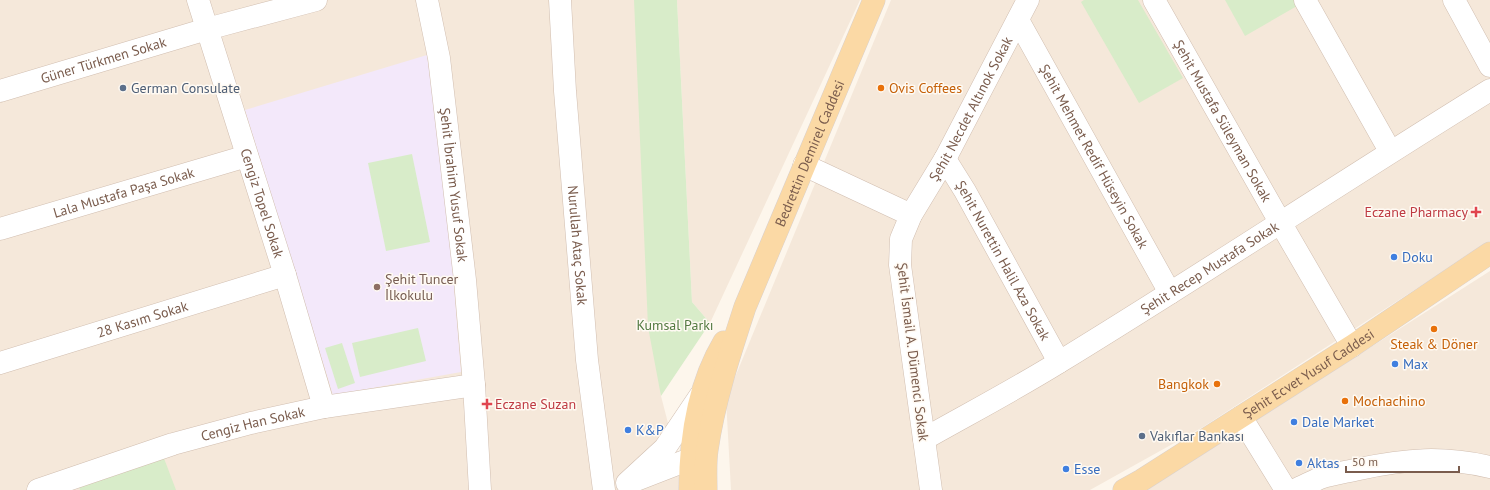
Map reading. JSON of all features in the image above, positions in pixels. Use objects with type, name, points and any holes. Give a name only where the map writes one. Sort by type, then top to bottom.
[{"type":"main road","name":"Bedrettin Demirel Caddesi","points":[[690,490],[699,455],[717,401],[729,355],[745,307],[874,0]]},
{"type":"main road","name":"Şehit Ecvet Yusuf Caddesi","points":[[1124,490],[1352,346],[1490,253]]},
{"type":"main road","name":"Bedrettin Demirel Caddesi","points":[[706,490],[699,455],[695,418],[716,355],[745,307]]},
{"type":"street","name":"Cengiz Topel Sokak","points":[[198,0],[285,275],[324,407]]},
{"type":"street","name":"Güner Türkmen Sokak","points":[[0,91],[207,29],[316,0]]},
{"type":"street","name":"Şehit İbrahim Yusuf Sokak","points":[[427,0],[439,58],[449,140],[474,385],[480,490]]},
{"type":"street","name":"Nurullah Ataç Sokak","points":[[560,0],[565,91],[587,360],[604,490]]},
{"type":"street","name":"Şehit Necdet Altınok Sokak","points":[[911,215],[945,159],[1028,0]]},
{"type":"street","name":"Şehit Mustafa Süleyman Sokak","points":[[1154,0],[1352,346]]},
{"type":"street","points":[[1305,0],[1390,151]]},
{"type":"street","points":[[1454,0],[1490,66]]},
{"type":"street","name":"Şehit Mehmet Redif Hüseyin Sokak","points":[[1018,20],[1170,293]]},
{"type":"street","name":"Şehit Recep Mustafa Sokak","points":[[924,439],[1059,362],[1170,293],[1390,151],[1490,90]]},
{"type":"street","name":"Lala Mustafa Paşa Sokak","points":[[0,229],[247,156]]},
{"type":"street","name":"Şehit Nurettin Halil Aza Sokak","points":[[945,159],[965,191],[1059,362]]},
{"type":"street","points":[[804,165],[911,215]]},
{"type":"street","name":"Şehit İsmail A. Dümenci Sokak","points":[[911,215],[901,239],[900,265],[931,490]]},
{"type":"street","name":"28 Kasım Sokak","points":[[0,363],[285,275]]},
{"type":"street","name":"Cengiz Han Sokak","points":[[38,490],[173,444],[251,423],[324,407],[474,385]]},
{"type":"street","points":[[618,486],[665,448],[702,394]]},
{"type":"street","points":[[1241,417],[1286,490]]},
{"type":"street","points":[[618,486],[640,479],[699,455]]},
{"type":"street","points":[[1295,490],[1321,478],[1377,465],[1406,461],[1436,459],[1471,462],[1490,467]]},
{"type":"shaded area","points":[[0,0],[638,0],[661,396],[684,490],[0,490]]},
{"type":"shaded area","points":[[677,0],[860,0],[710,323],[692,302]]},
{"type":"shaded area","points":[[891,0],[1490,0],[1490,241],[1203,427],[1090,490],[731,490],[726,399]]},
{"type":"shaded area","name":"Şehit Tuncer İlkokulu","points":[[427,55],[447,202],[461,372],[333,395],[245,110]]},
{"type":"shaded area","points":[[1490,271],[1490,490],[1147,490]]},
{"type":"green space","name":"Kumsal Parkı","points":[[634,0],[677,0],[692,302],[710,323],[661,396],[648,327]]},
{"type":"green space","points":[[1084,0],[1138,0],[1183,78],[1139,103],[1081,2]]},
{"type":"green space","points":[[1225,0],[1294,0],[1297,6],[1245,36]]},
{"type":"green space","points":[[412,154],[430,242],[386,251],[368,163]]},
{"type":"green space","points":[[418,328],[426,361],[360,377],[352,343]]},
{"type":"green space","points":[[342,343],[355,383],[338,389],[325,348]]},
{"type":"green space","points":[[162,453],[176,490],[80,490],[78,483]]},
{"type":"place","name":"German Consulate","points":[[123,88]]},
{"type":"place","name":"Ovis Coffees","points":[[881,88]]},
{"type":"place","name":"Eczane Pharmacy","points":[[1476,212]]},
{"type":"place","name":"Doku","points":[[1394,257]]},
{"type":"place","name":"Şehit Tuncer İlkokulu","points":[[377,287]]},
{"type":"place","name":"Steak & Döner","points":[[1434,329]]},
{"type":"place","name":"Max","points":[[1395,364]]},
{"type":"place","name":"Bangkok","points":[[1217,384]]},
{"type":"place","name":"Mochachino","points":[[1345,401]]},
{"type":"place","name":"Eczane Suzan","points":[[487,404]]},
{"type":"place","name":"Dale Market","points":[[1294,422]]},
{"type":"place","name":"K&P","points":[[628,430]]},
{"type":"place","name":"Vakıflar Bankası","points":[[1142,436]]},
{"type":"place","name":"Aktas","points":[[1299,463]]},
{"type":"place","name":"Esse","points":[[1066,469]]}]
